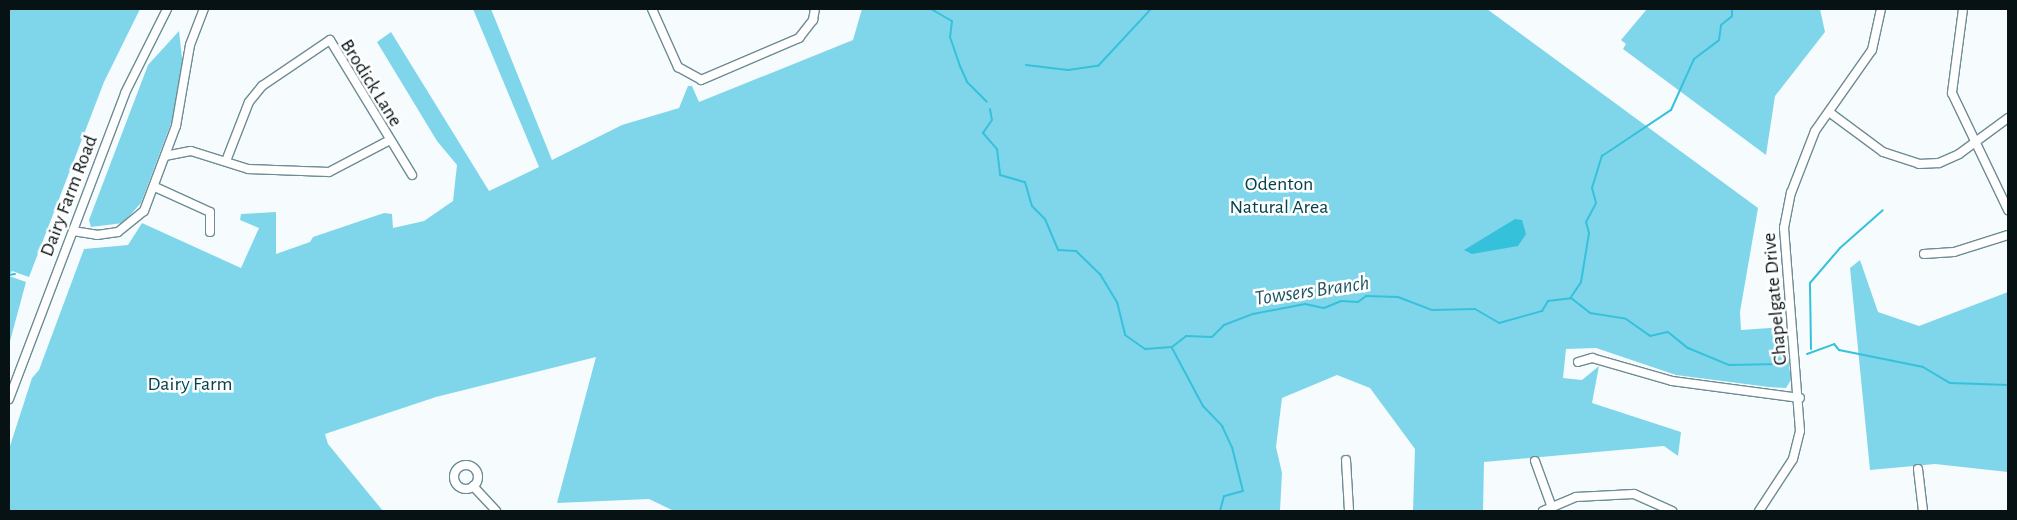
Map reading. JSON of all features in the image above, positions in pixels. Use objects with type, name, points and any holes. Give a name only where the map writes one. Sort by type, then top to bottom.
[{"type":"street","name":"Dairy Farm Road","points":[[9,399],[126,93],[167,9]]},
{"type":"street","points":[[73,231],[97,236],[124,229],[139,217],[154,187],[165,156],[182,100],[194,31],[204,9]]},
{"type":"street","points":[[652,9],[678,68],[701,80],[799,38],[813,20],[815,9]]},
{"type":"street","name":"Chapelgate Drive","points":[[1759,511],[1793,459],[1800,431],[1800,398],[1784,228],[1806,149],[1872,50],[1881,9]]},
{"type":"street","points":[[1963,9],[1952,93],[1977,140],[2008,210]]},
{"type":"street","name":"Brodick Lane","points":[[226,162],[249,102],[262,86],[330,40],[388,141],[412,175]]},
{"type":"street","points":[[1829,112],[1900,160],[1939,163],[2008,118]]},
{"type":"street","points":[[165,156],[191,151],[248,170],[329,172],[388,141]]},
{"type":"street","points":[[154,187],[210,212],[210,232]]},
{"type":"street","points":[[1924,254],[1954,252],[2008,235]]},
{"type":"street","points":[[1578,362],[1592,358],[1672,381],[1800,398]]},
{"type":"street","points":[[1346,460],[1349,511]]},
{"type":"street","points":[[1535,461],[1551,505]]},
{"type":"street","points":[[1918,469],[1923,511]]},
{"type":"street","points":[[473,486],[496,511]]},
{"type":"street","points":[[1543,511],[1551,505],[1576,497],[1634,494],[1672,511]]},
{"type":"green space","points":[[9,9],[140,9],[104,82],[29,277],[12,271],[9,276]]},
{"type":"green space","name":"Odenton Natural Area","points":[[473,9],[491,9],[552,160],[622,125],[679,108],[688,86],[692,86],[699,102],[853,40],[862,9],[1487,9],[1758,208],[1740,312],[1741,330],[1784,327],[1791,380],[1786,388],[1676,375],[1596,348],[1566,349],[1563,378],[1582,380],[1599,366],[1592,403],[1681,432],[1678,456],[1664,446],[1484,462],[1483,511],[1413,511],[1415,449],[1370,388],[1337,375],[1282,398],[1276,447],[1282,473],[1280,511],[674,511],[649,499],[557,503],[596,357],[436,397],[325,434],[328,444],[383,511],[9,511],[9,449],[32,378],[39,370],[84,249],[128,245],[142,223],[241,268],[259,228],[240,220],[241,214],[276,212],[276,254],[310,242],[313,237],[384,213],[392,214],[393,228],[424,221],[453,201],[457,165],[437,141],[377,42],[391,32],[489,191],[539,167]]},
{"type":"green space","points":[[1647,9],[1820,9],[1825,32],[1775,96],[1766,155],[1623,49],[1626,44],[1621,40]]},
{"type":"green space","points":[[179,31],[183,67],[176,110],[141,203],[123,223],[91,227],[89,220],[148,65]]},
{"type":"green space","points":[[1860,260],[1878,312],[1919,326],[2008,292],[2008,472],[1935,464],[1870,470],[1850,268]]},
{"type":"green space","points":[[9,276],[26,282],[9,345]]},
{"type":"shaded area","points":[[1515,219],[1522,220],[1526,234],[1518,246],[1472,254],[1464,250]]},
{"type":"waterway","name":"Towsers Branch","points":[[931,9],[952,21],[950,37],[960,66],[967,82],[987,102]]},
{"type":"waterway","points":[[1026,65],[1068,70],[1098,66],[1151,9]]},
{"type":"waterway","points":[[1571,297],[1581,282],[1589,233],[1586,222],[1596,203],[1592,188],[1602,156],[1671,110],[1694,59],[1719,40],[1721,25],[1732,16],[1732,9]]},
{"type":"waterway","name":"Towsers Branch","points":[[990,109],[992,120],[983,133],[997,149],[1000,175],[1025,182],[1032,206],[1045,219],[1058,250],[1076,251],[1100,274],[1117,302],[1125,335],[1145,349],[1172,347],[1186,336],[1212,337],[1224,325],[1253,314],[1305,304],[1324,308],[1341,301],[1358,302],[1366,296],[1398,297],[1432,310],[1475,309],[1499,323],[1542,311],[1548,301],[1571,298],[1590,313],[1626,319],[1650,336],[1668,332],[1688,348],[1729,365],[1780,364]]},
{"type":"waterway","points":[[1811,349],[1810,283],[1840,248],[1883,210]]},
{"type":"waterway","points":[[9,275],[15,274]]},
{"type":"waterway","name":"Towsers Branch","points":[[1807,354],[1834,344],[1839,350],[1923,367],[1950,383],[2008,385]]},
{"type":"waterway","points":[[1172,348],[1203,406],[1222,426],[1232,447],[1243,491],[1224,496],[1220,511]]},
{"type":"park label","name":"Dairy Farm","points":[[190,384]]}]
